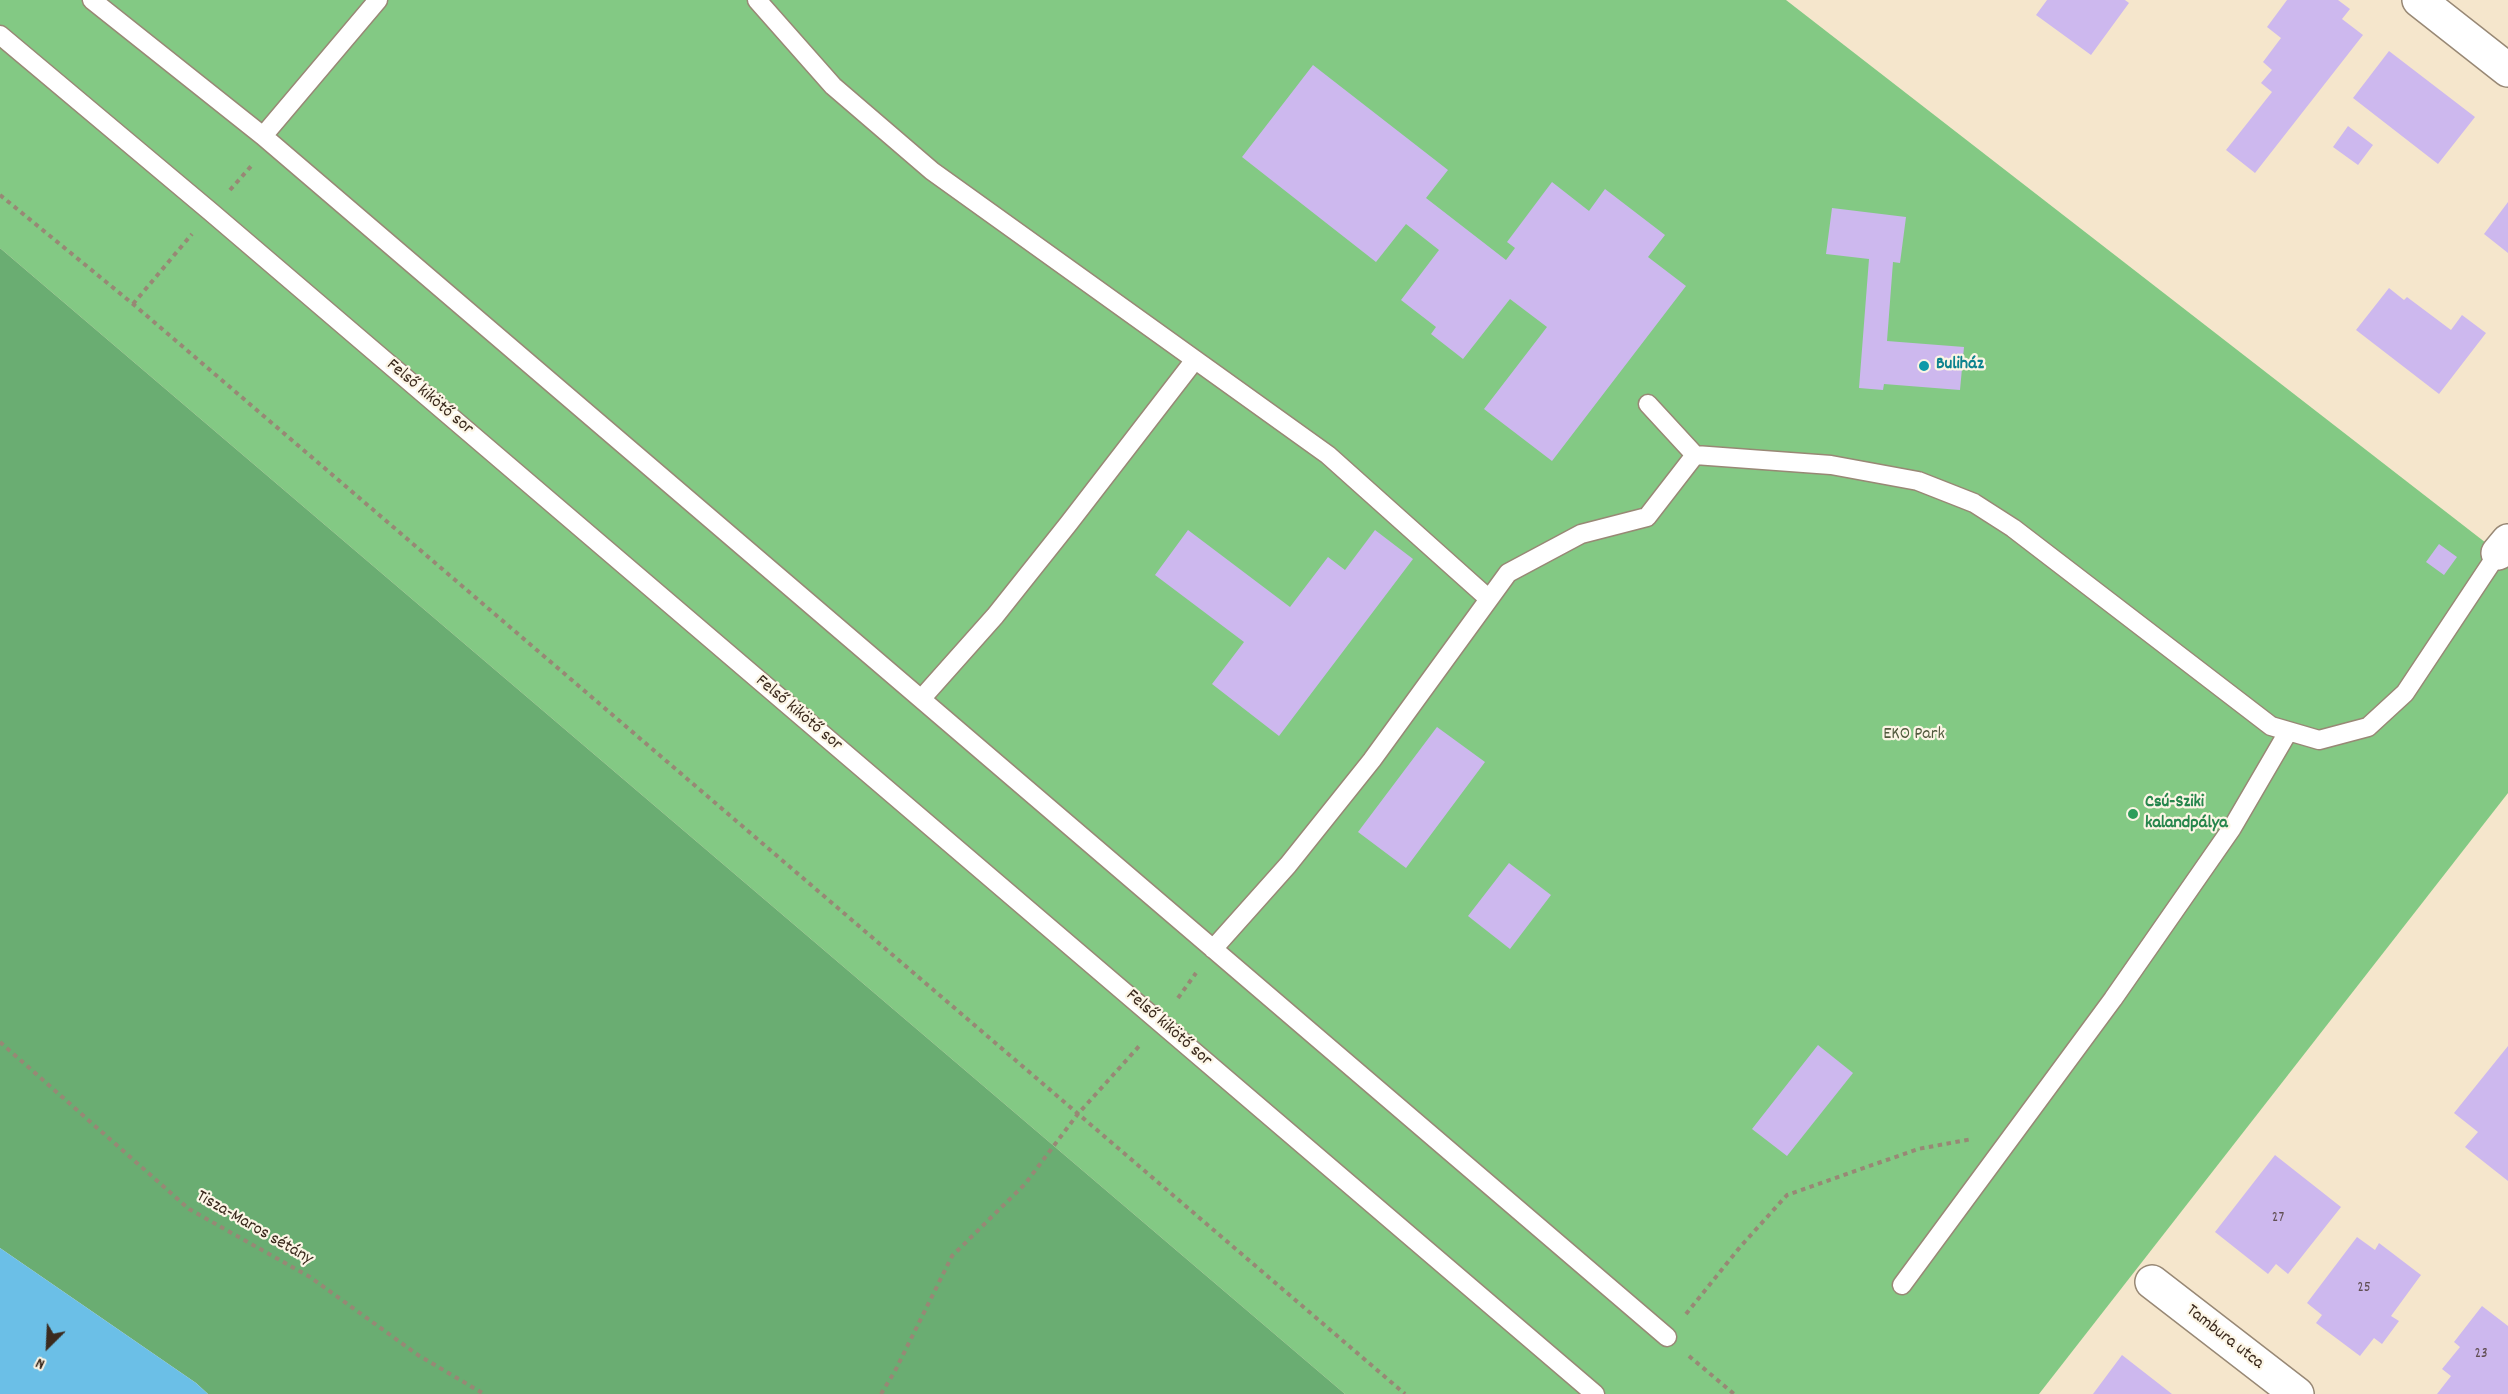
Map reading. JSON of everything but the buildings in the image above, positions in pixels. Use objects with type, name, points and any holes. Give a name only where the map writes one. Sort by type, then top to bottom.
[{"type":"street","points":[[2419,0],[2508,70]]},
{"type":"street","name":"Tambura utca","points":[[2152,1282],[2297,1394]]},
{"type":"lane","points":[[92,0],[267,139],[1667,1337]]},
{"type":"lane","points":[[267,139],[378,0]]},
{"type":"lane","points":[[757,0],[833,86],[932,171],[1328,455],[1489,599]]},
{"type":"lane","name":"Felső kikötő sor","points":[[0,35],[211,212],[1595,1394]]},
{"type":"lane","points":[[922,698],[994,616],[1054,542],[1194,361]]},
{"type":"lane","points":[[1648,404],[1695,455],[1831,465],[1918,481],[1974,503],[2013,528],[2271,726],[2319,740],[2368,727],[2405,693],[2503,547]]},
{"type":"lane","points":[[1213,949],[1295,856],[1371,760],[1508,573],[1581,534],[1647,517],[1695,455]]},
{"type":"lane","points":[[1902,1284],[2113,999],[2232,828],[2288,732]]},
{"type":"path","points":[[133,304],[211,212],[267,139]]},
{"type":"path","points":[[0,195],[133,304],[1405,1394]]},
{"type":"path","points":[[881,1394],[896,1371],[952,1256],[1025,1184],[1077,1115],[1161,1023],[1213,949]]},
{"type":"path","name":"Tisza-Maros sétány","points":[[0,1042],[189,1209],[310,1277],[418,1355],[484,1394]]},
{"type":"path","points":[[1734,1394],[1667,1337],[1740,1247],[1786,1195],[1918,1149],[2016,1131]]},
{"type":"green space","name":"EKO Park","points":[[0,0],[1786,0],[2508,560],[2508,793],[2039,1394],[1345,1394],[0,248]]},
{"type":"green space","points":[[0,248],[1345,1394],[208,1394],[196,1383],[0,1248]]},
{"type":"water","points":[[0,1248],[196,1383],[208,1394],[0,1394]]},
{"type":"place","name":"Buliház","points":[[1924,366]]},
{"type":"place","name":"Csú-Sziki kalandpálya","points":[[2133,814]]}]
